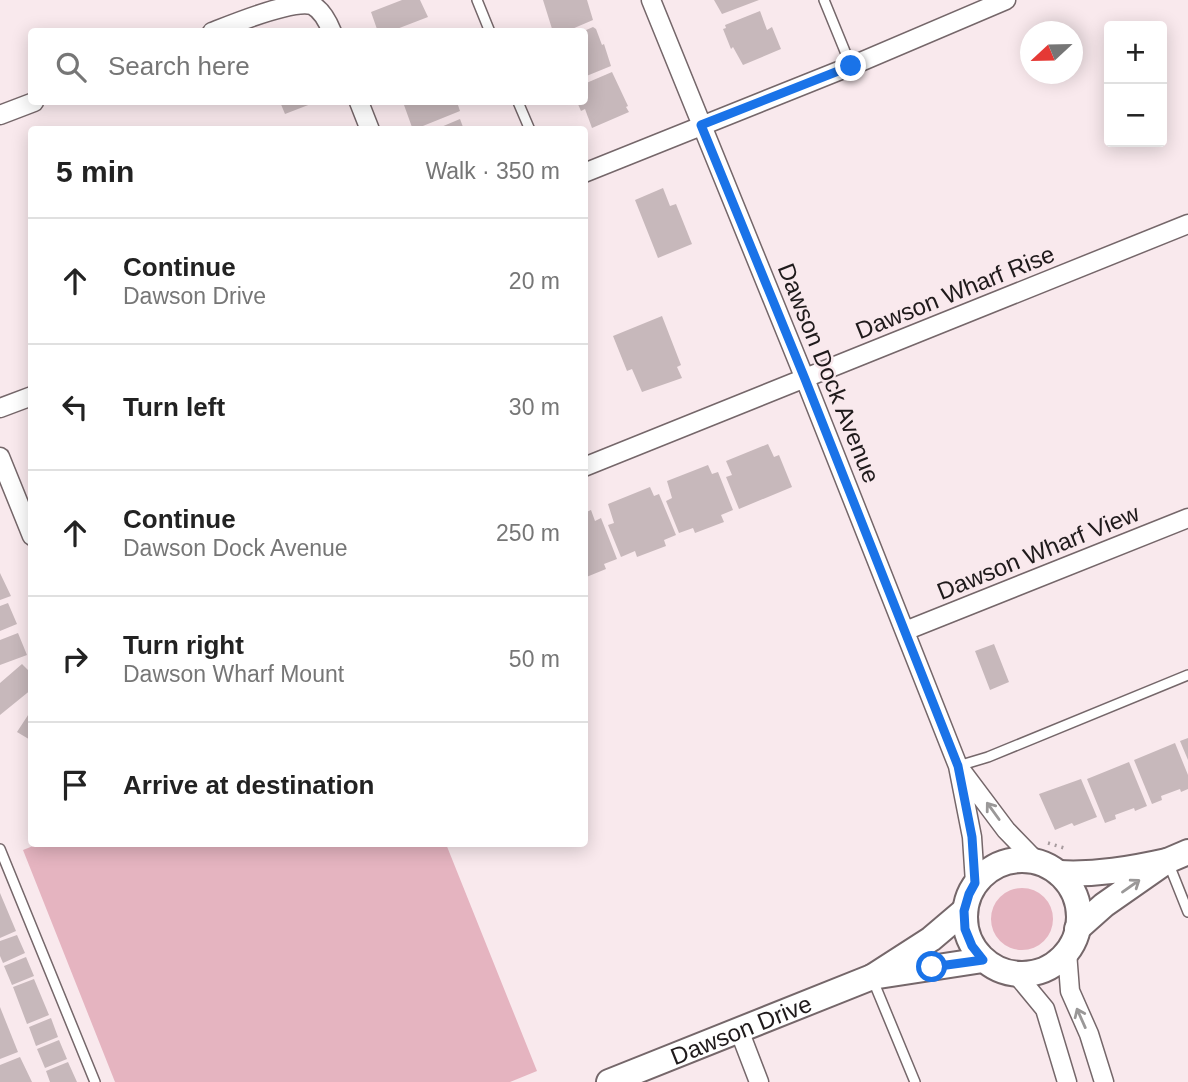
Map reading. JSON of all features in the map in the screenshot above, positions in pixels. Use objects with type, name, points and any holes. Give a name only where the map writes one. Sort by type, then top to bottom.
[{"type":"street","name":"Dawson Dock Avenue","points":[[651,0],[958,766],[972,837],[975,883]]},
{"type":"street","points":[[588,171],[851,66],[987,4],[1006,0]]},
{"type":"street","points":[[222,28],[295,2],[312,2],[330,28]]},
{"type":"street","points":[[0,115],[28,104]]},
{"type":"street","points":[[360,105],[368,126]]},
{"type":"street","name":"Dawson Wharf Rise","points":[[588,465],[1188,224]]},
{"type":"street","points":[[0,408],[28,398]]},
{"type":"street","points":[[0,457],[28,526]]},
{"type":"street","name":"Dawson Wharf View","points":[[905,631],[1188,518]]},
{"type":"street","name":"Dawson Dock Avenue","points":[[958,766],[1006,830],[1047,859]]},
{"type":"street","points":[[1047,859],[1066,879],[1076,896],[1079,916],[1077,929],[1067,952],[1052,966],[1034,973],[1016,974],[999,969],[983,960],[972,946],[965,929],[964,911],[975,883],[994,866],[1013,860],[1047,859],[1121,871],[1178,856]]},
{"type":"street","points":[[1077,929],[1104,905],[1178,856]]},
{"type":"street","name":"Dawson Drive","points":[[609,1082],[872,977],[931,939],[964,911]]},
{"type":"street","points":[[1067,952],[1070,991],[1089,1034],[1104,1082]]},
{"type":"street","name":"Dawson Drive","points":[[872,977],[983,960]]},
{"type":"street","points":[[1016,974],[1045,1009],[1067,1082]]},
{"type":"street","points":[[739,1030],[759,1082]]},
{"type":"lane","points":[[477,0],[488,28]]},
{"type":"lane","points":[[824,0],[851,66]]},
{"type":"lane","points":[[519,105],[528,126]]},
{"type":"lane","points":[[958,766],[988,757],[1188,675]]},
{"type":"lane","points":[[0,849],[95,1082]]},
{"type":"lane","points":[[1178,856],[1188,912]]},
{"type":"lane","points":[[872,977],[915,1082]]},
{"type":"path","points":[[1047,859],[1072,850]]},
{"type":"shaded area","points":[[30,847],[447,847],[537,1071],[510,1082],[115,1082],[23,850]]},
{"type":"shaded area","points":[[1022,888],[1044,897],[1053,919],[1044,941],[1022,950],[1000,941],[991,919],[1000,897]]},
{"type":"building","points":[[402,0],[420,0],[428,17],[399,28],[377,28],[371,12]]},
{"type":"building","points":[[543,0],[587,0],[593,20],[574,28],[552,28]]},
{"type":"building","points":[[714,0],[759,0],[722,14]]},
{"type":"building","points":[[760,11],[767,30],[772,27],[781,49],[743,65],[733,47],[731,49],[723,29],[726,28],[725,25]]},
{"type":"building","points":[[588,29],[596,29],[611,66],[588,75]]},
{"type":"building","points":[[612,72],[629,112],[592,128],[585,109],[581,111],[578,105],[588,105],[588,82]]},
{"type":"building","points":[[281,105],[308,105],[285,114]]},
{"type":"building","points":[[404,105],[458,105],[460,111],[423,126],[412,126]]},
{"type":"building","points":[[460,119],[463,126],[443,126]]},
{"type":"building","points":[[663,188],[670,206],[676,204],[692,244],[658,258],[635,200]]},
{"type":"building","points":[[662,316],[681,365],[677,367],[682,378],[642,392],[632,369],[627,371],[613,336]]},
{"type":"building","points":[[768,444],[774,457],[779,455],[792,487],[739,509],[726,477],[732,475],[726,461]]},
{"type":"building","points":[[708,465],[712,474],[718,472],[733,510],[721,515],[724,522],[695,533],[693,528],[679,533],[666,501],[672,498],[667,481]]},
{"type":"building","points":[[650,487],[654,496],[659,494],[676,535],[664,540],[666,546],[637,557],[635,551],[621,557],[608,525],[614,523],[608,504]]},
{"type":"building","points":[[591,510],[595,521],[601,518],[617,559],[604,564],[606,569],[588,576],[588,511]]},
{"type":"building","points":[[0,573],[11,596],[0,600]]},
{"type":"building","points":[[8,603],[17,624],[0,631],[0,606]]},
{"type":"building","points":[[18,633],[27,655],[0,665],[0,640]]},
{"type":"building","points":[[994,644],[1009,682],[990,690],[975,651]]},
{"type":"building","points":[[22,664],[28,670],[28,692],[0,715],[0,683]]},
{"type":"building","points":[[28,715],[28,739],[17,732]]},
{"type":"building","points":[[1188,738],[1188,760],[1180,741]]},
{"type":"building","points":[[1175,743],[1188,775],[1188,789],[1161,796],[1162,800],[1152,804],[1134,760]]},
{"type":"building","points":[[1129,762],[1147,806],[1115,815],[1116,819],[1105,823],[1087,779]]},
{"type":"building","points":[[1081,779],[1097,817],[1055,830],[1039,794]]},
{"type":"building","points":[[0,893],[16,931],[0,938]]},
{"type":"building","points":[[17,935],[25,953],[3,963],[0,941]]},
{"type":"building","points":[[26,957],[34,976],[12,985],[4,966]]},
{"type":"building","points":[[34,979],[49,1015],[27,1024],[13,987]]},
{"type":"building","points":[[0,1007],[18,1052],[0,1059]]},
{"type":"building","points":[[51,1018],[58,1037],[36,1046],[29,1027]]},
{"type":"building","points":[[59,1040],[67,1059],[45,1068],[37,1049]]},
{"type":"building","points":[[20,1057],[32,1082],[0,1082],[0,1065]]},
{"type":"building","points":[[68,1062],[77,1082],[50,1082],[46,1071]]},
{"type":"route","points":[[851,66],[701,125],[958,766],[972,837],[975,883],[964,911],[965,929],[972,946],[983,960],[932,967]]}]
